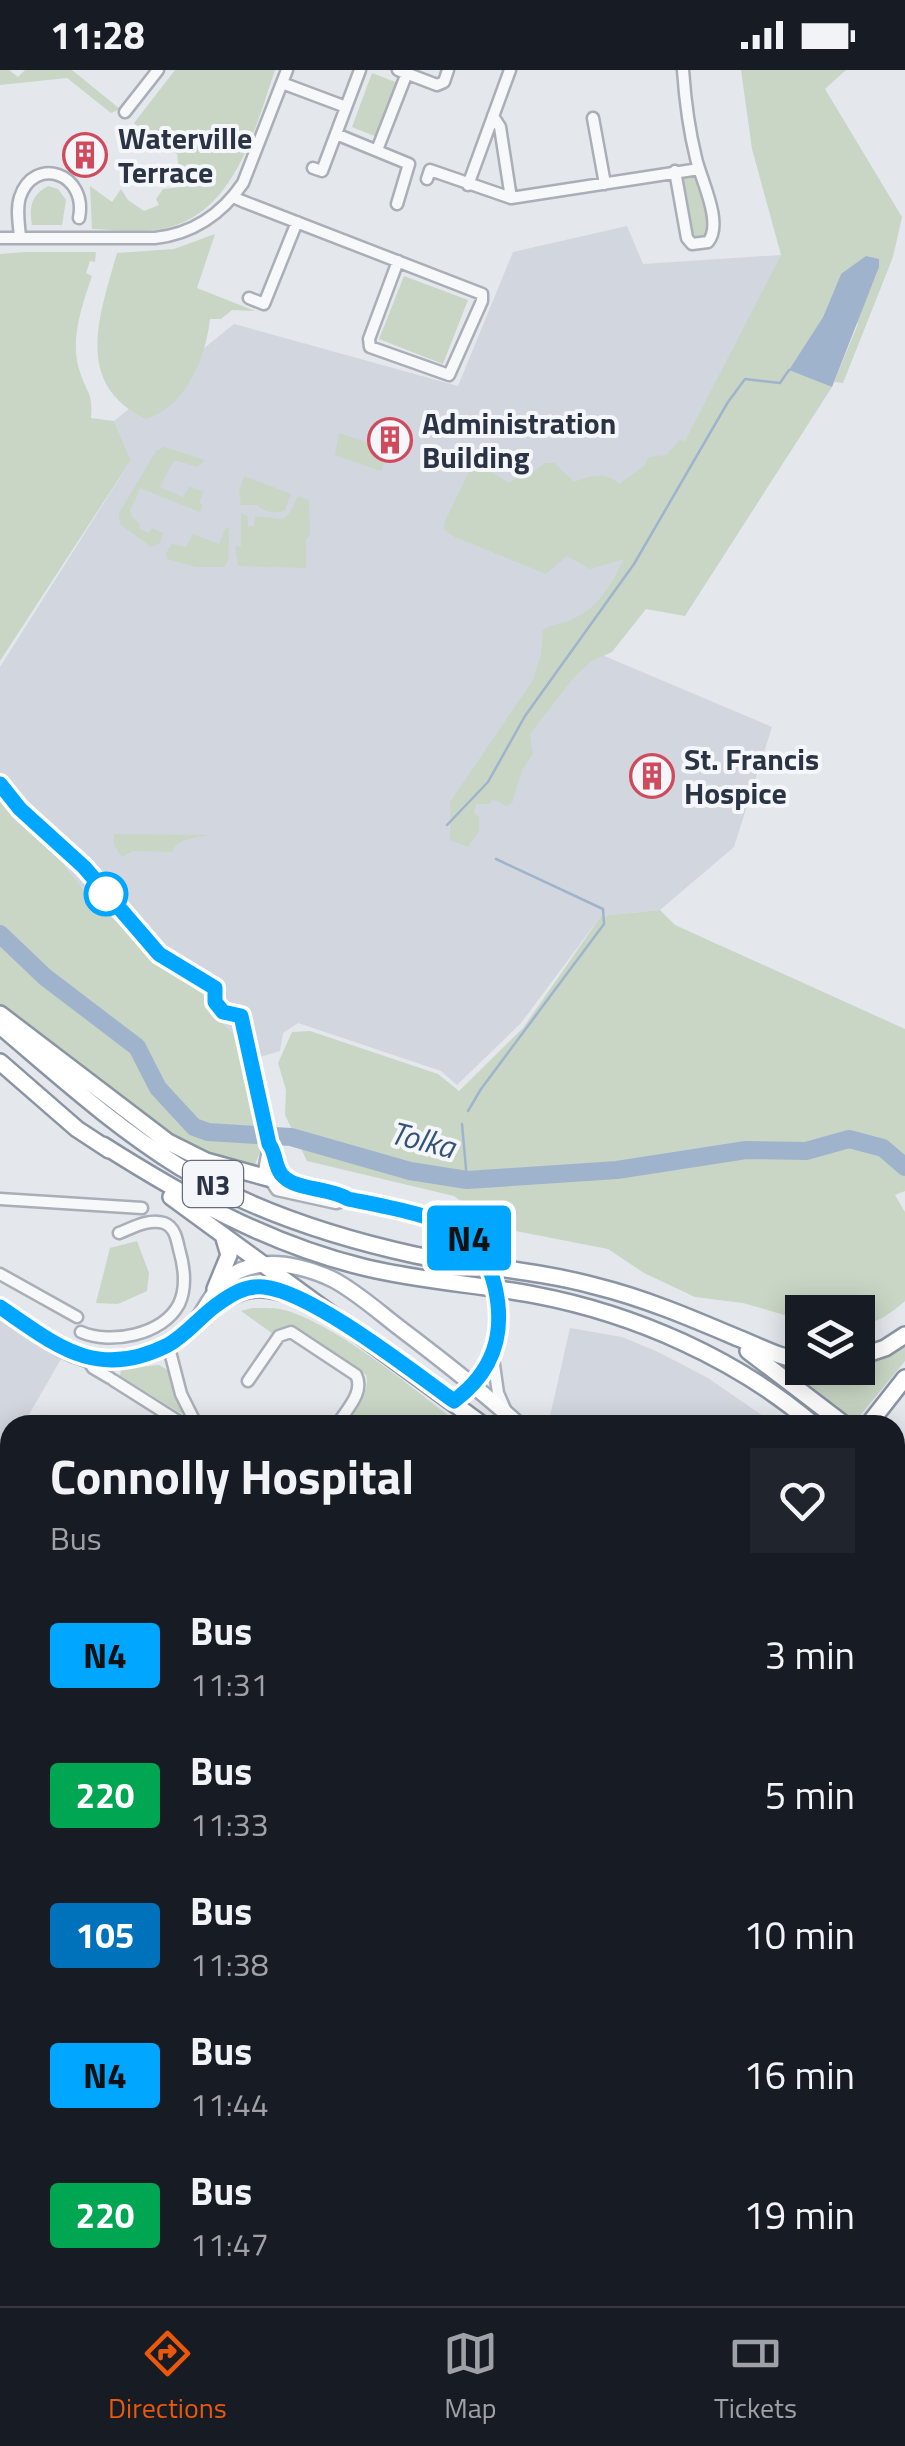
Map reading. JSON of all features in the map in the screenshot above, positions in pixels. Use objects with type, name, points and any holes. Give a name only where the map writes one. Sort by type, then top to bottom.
[{"type":"highway","name":"N3","points":[[0,1014],[168,1142],[206,1161],[268,1178]]},
{"type":"highway","name":"N3","points":[[0,1026],[144,1142],[181,1168],[252,1204],[321,1231],[372,1245],[593,1285],[640,1298],[706,1326],[764,1360],[833,1415]]},
{"type":"highway","name":"N3","points":[[0,1062],[77,1128],[471,1415]]},
{"type":"highway","points":[[103,1145],[200,1204],[320,1255],[406,1276],[541,1296],[670,1336],[732,1368],[802,1415]]},
{"type":"highway","points":[[215,1289],[229,1254],[223,1235]]},
{"type":"highway","points":[[200,1317],[231,1294],[262,1287],[296,1297],[356,1332]]},
{"type":"highway","points":[[706,1326],[785,1356]]},
{"type":"highway","points":[[875,1352],[905,1334]]},
{"type":"highway","points":[[876,1415],[905,1378]]},
{"type":"main road","points":[[0,1307],[65,1349],[88,1359],[134,1357],[168,1344],[200,1317],[215,1289],[232,1276],[260,1264],[294,1267],[334,1281],[507,1414]]},
{"type":"street","points":[[124,112],[158,70]]},
{"type":"street","points":[[0,238],[168,237],[209,219],[233,198],[251,165],[287,70]]},
{"type":"street","points":[[313,168],[322,171],[360,70]]},
{"type":"street","points":[[377,150],[402,72],[440,85],[448,70]]},
{"type":"street","points":[[468,185],[510,70]]},
{"type":"street","points":[[675,171],[687,238],[695,244],[708,242],[714,232],[705,180],[698,168],[683,70]]},
{"type":"street","points":[[282,83],[346,107]]},
{"type":"street","points":[[493,116],[500,127],[511,198]]},
{"type":"street","points":[[593,118],[605,184]]},
{"type":"street","points":[[336,134],[410,166],[397,204]]},
{"type":"street","points":[[427,179],[430,170],[511,198],[698,168]]},
{"type":"street","points":[[20,236],[19,199],[29,182],[44,174],[65,177],[75,187],[80,201],[78,218]]},
{"type":"street","points":[[233,198],[297,222],[398,261],[482,294],[449,376],[370,347],[369,339],[398,261]]},
{"type":"street","points":[[250,298],[264,304],[297,222]]},
{"type":"street","points":[[288,1182],[277,1169],[274,1149],[269,1144],[264,1171],[282,1192],[336,1203],[348,1199]]},
{"type":"street","points":[[268,1178],[337,1192],[348,1199],[440,1224],[474,1242],[487,1261],[499,1304],[500,1322],[493,1357],[498,1393],[507,1414]]},
{"type":"street","points":[[0,1198],[142,1208]]},
{"type":"street","points":[[129,1207],[134,1228]]},
{"type":"street","points":[[81,1332],[94,1338],[132,1334],[164,1321],[180,1301],[184,1274],[172,1228],[159,1222],[119,1233]]},
{"type":"street","points":[[0,1274],[77,1317]]},
{"type":"street","points":[[248,1380],[279,1336],[291,1332],[356,1375],[360,1382],[358,1391],[342,1415]]},
{"type":"street","points":[[168,1344],[191,1415]]},
{"type":"street","points":[[454,1401],[474,1386],[493,1357]]},
{"type":"street","points":[[88,1359],[94,1368],[168,1415]]},
{"type":"shaded area","points":[[627,226],[643,264],[781,255],[755,329],[576,644],[772,727],[734,847],[660,910],[601,916],[521,1023],[457,1085],[441,1071],[298,1023],[283,1033],[280,1051],[237,1064],[0,821],[0,667],[131,460],[114,421],[234,324],[458,386],[513,252]]},
{"type":"shaded area","points":[[0,1319],[61,1359],[29,1415],[0,1415]]},
{"type":"shaded area","points":[[570,1328],[622,1337],[658,1352],[708,1378],[762,1415],[550,1415]]},
{"type":"green space","points":[[0,70],[9,70],[18,77],[25,70],[72,70],[120,109],[111,113],[67,78],[0,85]]},
{"type":"green space","points":[[175,70],[275,70],[236,170],[204,210],[182,223],[147,231],[92,229],[90,186],[112,202],[121,189],[128,200],[144,211],[159,205],[156,199],[163,189],[181,187],[177,154],[167,144],[146,145],[151,137],[134,123]]},
{"type":"green space","points":[[741,70],[846,70],[825,89],[902,217],[893,257],[843,383],[834,382],[858,324],[841,274],[823,317],[790,369],[832,387],[685,616],[646,609],[612,652],[590,662],[574,677],[530,734],[533,754],[522,770],[512,803],[506,806],[493,799],[490,804],[476,804],[479,831],[468,847],[450,840],[450,802],[533,680],[543,630],[591,608],[624,559],[590,569],[567,556],[546,574],[455,537],[444,530],[444,523],[472,466],[482,467],[510,483],[522,473],[529,475],[545,463],[554,463],[574,482],[603,476],[619,484],[644,466],[649,457],[666,455],[680,440],[685,441],[781,255],[752,149]]},
{"type":"green space","points":[[372,73],[398,83],[377,137],[352,127]]},
{"type":"green space","points":[[692,172],[701,177],[710,229],[708,236],[697,240],[691,238],[680,181],[681,176]]},
{"type":"green space","points":[[48,186],[58,189],[66,200],[62,225],[32,225],[32,202]]},
{"type":"green space","points":[[215,234],[197,288],[255,311],[232,310],[221,319],[210,319],[192,379],[172,404],[146,419],[123,404],[108,387],[100,367],[99,323],[117,253],[174,249]]},
{"type":"green space","points":[[96,252],[95,262],[90,261],[86,273],[92,276],[78,324],[77,360],[90,398],[91,418],[114,421],[131,460],[0,661],[0,254]]},
{"type":"green space","points":[[404,276],[468,300],[443,364],[379,339]]},
{"type":"green space","points":[[339,433],[389,450],[381,471],[335,455]]},
{"type":"green space","points":[[164,447],[205,460],[198,467],[174,460],[160,487],[183,497],[189,487],[203,491],[199,503],[203,505],[200,512],[140,488],[130,511],[132,517],[140,524],[139,529],[149,533],[152,528],[163,533],[160,543],[151,547],[120,524],[119,513],[156,451]]},
{"type":"green space","points":[[244,476],[291,494],[285,510],[274,512],[257,505],[241,505],[239,491]]},
{"type":"green space","points":[[298,496],[309,500],[306,568],[238,566],[235,547],[241,546],[241,513],[247,516],[248,526],[254,526],[255,516],[283,519]]},
{"type":"green space","points":[[226,527],[228,560],[224,567],[196,567],[167,559],[172,544],[186,547],[193,534],[219,544]]},
{"type":"green space","points":[[0,797],[39,834],[90,898],[162,964],[202,992],[215,1015],[236,1038],[260,1130],[261,1149],[254,1167],[187,1144],[154,1125],[0,1009]]},
{"type":"green space","points":[[114,834],[208,835],[183,841],[172,852],[133,851],[122,857],[114,845]]},
{"type":"green space","points":[[660,910],[675,925],[905,1029],[905,1191],[895,1195],[905,1212],[905,1301],[875,1321],[875,1295],[785,1295],[785,1315],[743,1303],[695,1297],[644,1273],[608,1249],[495,1227],[454,1196],[307,1161],[285,1115],[286,1090],[278,1063],[292,1032],[310,1031],[438,1074],[459,1091],[523,1028],[601,916]]},
{"type":"green space","points":[[137,1241],[149,1273],[147,1291],[118,1304],[96,1303],[110,1248]]},
{"type":"green space","points":[[272,1308],[313,1321],[379,1362],[448,1415],[350,1415],[364,1393],[366,1375],[295,1328],[283,1327],[273,1334],[241,1311]]},
{"type":"green space","points":[[905,1347],[905,1361],[860,1415],[842,1415],[805,1385],[875,1385],[875,1361]]},
{"type":"green space","points":[[159,1365],[171,1372],[182,1414],[120,1376],[121,1369]]},
{"type":"water","points":[[866,256],[879,259],[879,267],[832,387],[789,370],[823,317],[841,274]]},
{"type":"waterway","points":[[447,825],[488,782],[525,716],[634,564],[745,379],[780,383],[789,370]]},
{"type":"waterway","points":[[468,1111],[604,924],[603,909],[496,859]]},
{"type":"waterway","name":"Tolka","points":[[0,934],[45,977],[137,1047],[158,1088],[194,1127],[208,1132],[291,1137],[410,1171],[467,1180],[617,1170],[746,1150],[806,1151],[849,1139],[883,1148],[905,1167]]},
{"type":"waterway","points":[[462,1124],[467,1180]]},
{"type":"bus line","name":"N4","points":[[0,784],[20,809],[84,867],[159,954],[215,988],[215,1002],[228,1016],[241,1016],[269,1144],[274,1149],[277,1169],[288,1182],[337,1192],[348,1199],[393,1209],[466,1236],[487,1261],[500,1322],[493,1357],[474,1386],[454,1401],[356,1332],[296,1297],[269,1288],[248,1288],[231,1294],[168,1344],[134,1357],[115,1359],[82,1358],[0,1307]]},
{"type":"place","name":"Waterville Terrace","points":[[85,155]]},
{"type":"place","name":"Administration Building","points":[[390,440]]},
{"type":"place","name":"St. Francis Hospice","points":[[652,776]]}]
